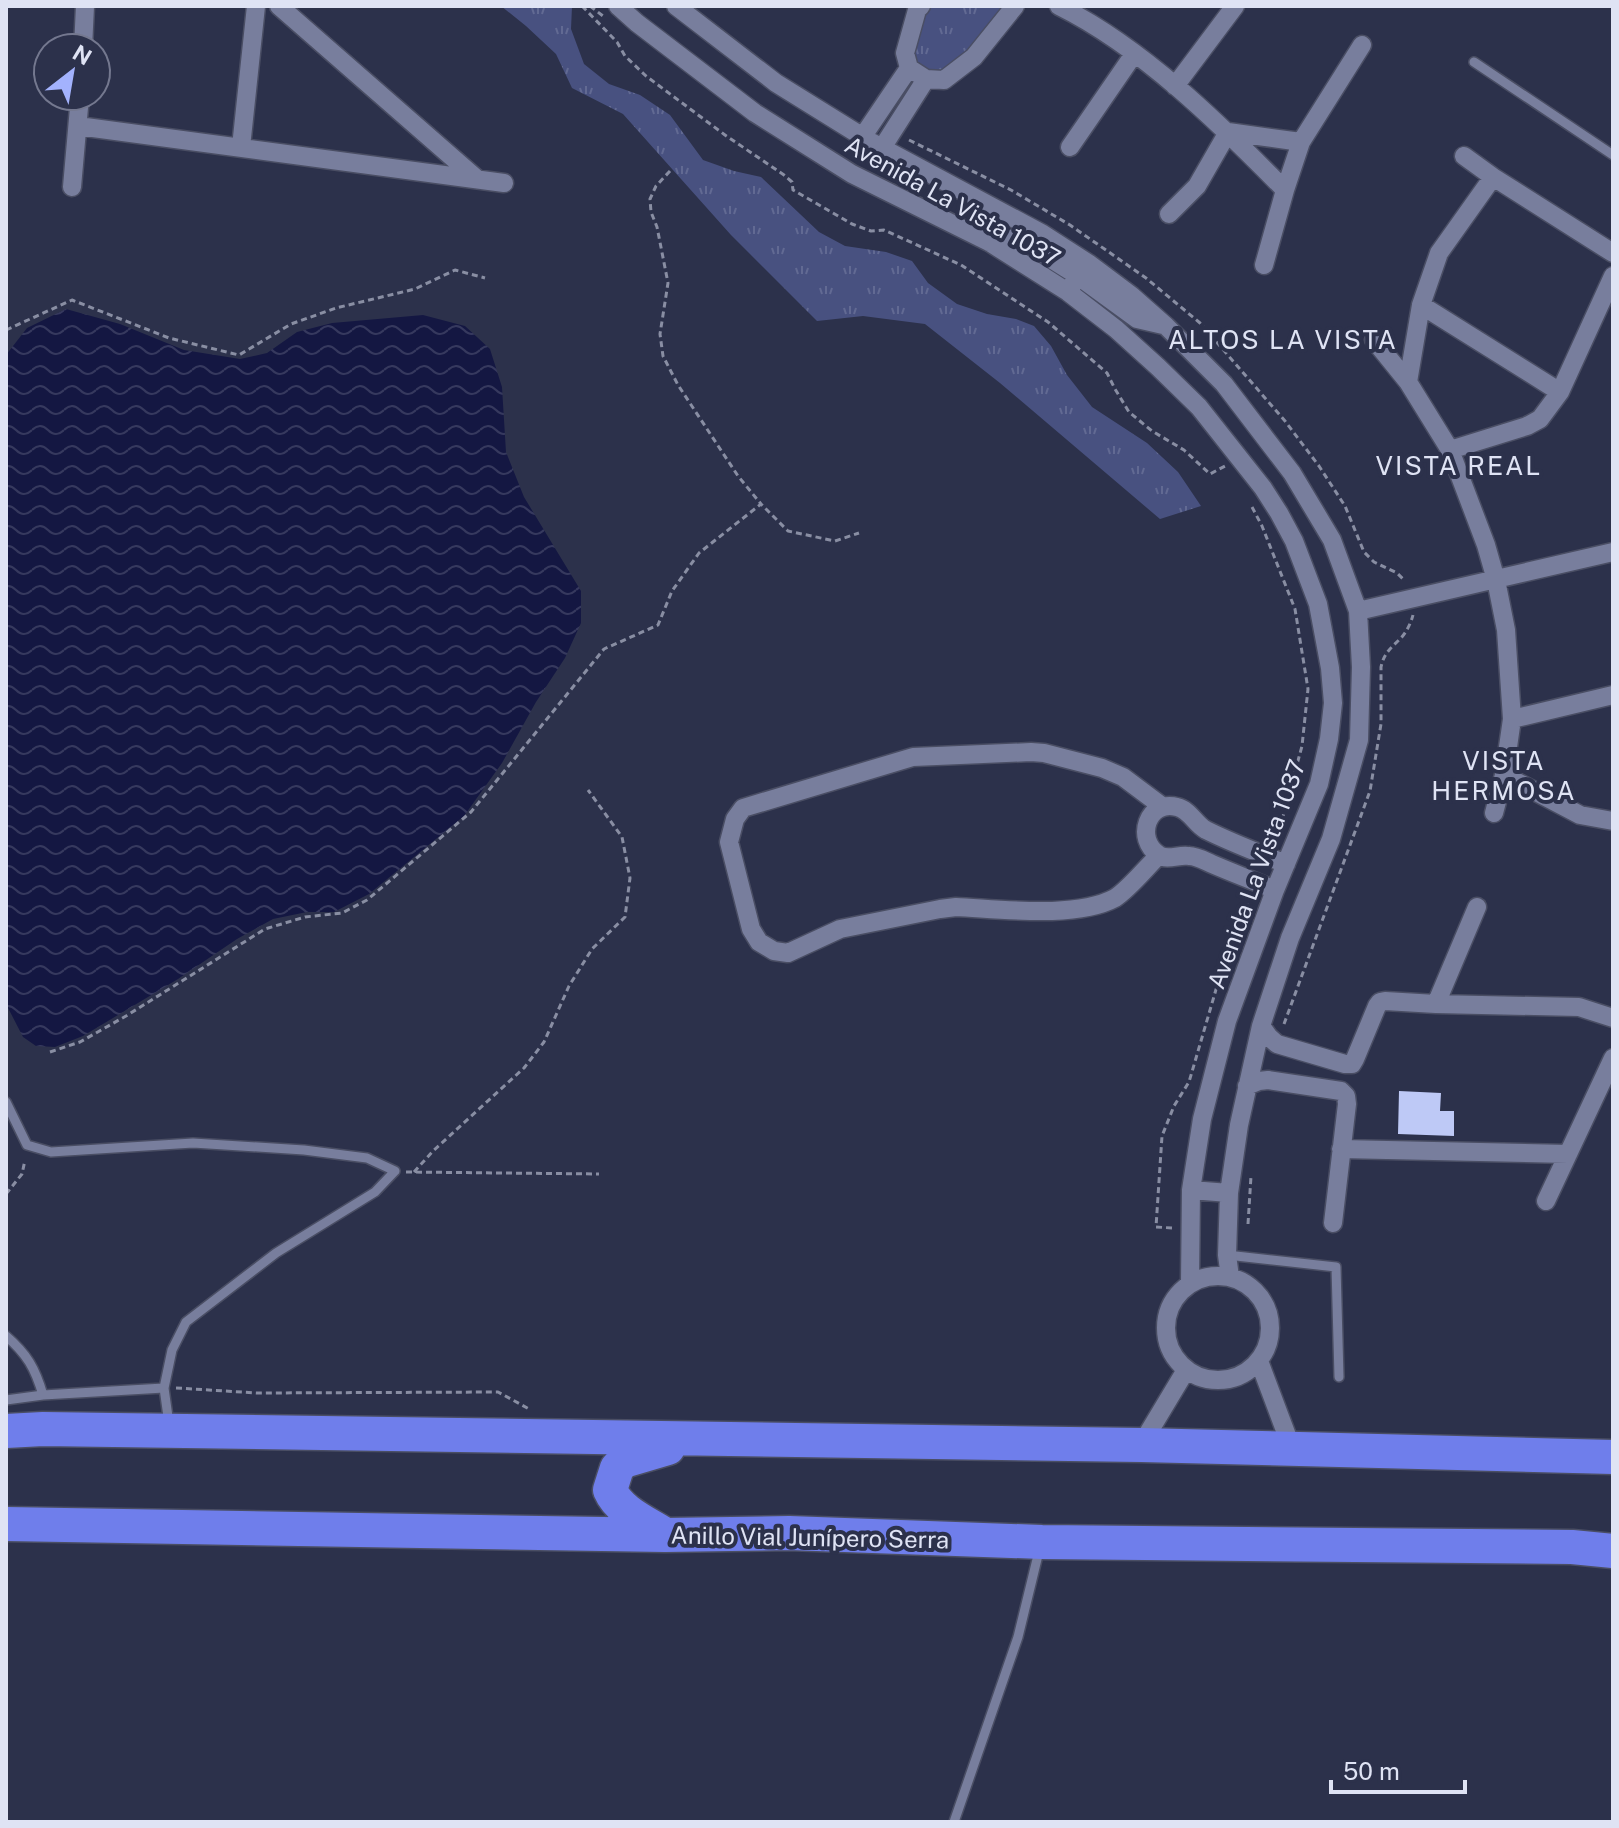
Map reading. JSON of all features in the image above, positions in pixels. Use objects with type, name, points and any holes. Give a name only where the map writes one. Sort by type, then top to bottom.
[{"type":"highway","points":[[6,1431],[1141,1445],[1613,1457]]},
{"type":"highway","points":[[665,1535],[614,1501],[610,1490],[617,1468],[624,1461],[703,1439]]},
{"type":"highway","name":"Anillo Vial Junípero Serra","points":[[6,1524],[665,1535],[789,1533],[1042,1542],[1572,1547],[1613,1551]]},
{"type":"street","points":[[84,32],[85,6]]},
{"type":"street","points":[[241,147],[256,6]]},
{"type":"street","points":[[279,6],[477,179]]},
{"type":"street","name":"Avenida La Vista 1037","points":[[676,6],[776,83],[882,148],[1043,234],[1116,329],[1199,407],[1263,488],[1294,541],[1318,604],[1330,668],[1333,703],[1329,739],[1319,784],[1275,890],[1227,1021],[1202,1119],[1191,1190],[1190,1283]]},
{"type":"street","points":[[921,6],[917,10],[905,53],[909,68],[926,79],[944,80],[974,57],[1015,6]]},
{"type":"street","points":[[1175,86],[1235,6]]},
{"type":"street","points":[[1071,9],[1175,86],[1228,132],[1285,190]]},
{"type":"street","name":"Avenida La Vista 1037","points":[[615,15],[637,23],[755,113],[852,174],[989,242],[1132,296],[1224,384],[1292,473],[1332,540],[1358,611],[1361,667],[1359,740],[1331,839],[1290,938],[1261,1026],[1239,1125],[1229,1193],[1227,1255],[1230,1277]]},
{"type":"street","points":[[1264,265],[1301,142],[1362,45]]},
{"type":"street","points":[[1070,147],[1134,54]]},
{"type":"street","points":[[863,136],[909,68]]},
{"type":"street","points":[[882,148],[926,79]]},
{"type":"street","points":[[72,187],[79,112]]},
{"type":"street","points":[[78,126],[504,183]]},
{"type":"street","points":[[1228,132],[1301,142]]},
{"type":"street","points":[[1169,214],[1197,186],[1228,132]]},
{"type":"street","points":[[1464,156],[1613,253]]},
{"type":"street","points":[[1408,382],[1421,305],[1439,253],[1493,177]]},
{"type":"street","points":[[1450,450],[1540,419],[1560,392],[1613,276]]},
{"type":"street","points":[[1421,305],[1560,392]]},
{"type":"street","points":[[1374,340],[1408,382],[1450,450],[1496,580],[1506,630],[1512,719],[1504,775],[1494,813]]},
{"type":"street","points":[[1358,611],[1613,552]]},
{"type":"street","points":[[1512,719],[1613,695]]},
{"type":"street","points":[[1159,855],[1116,897],[1103,902],[1068,911],[940,909],[840,929],[788,953],[774,951],[759,942],[751,929],[729,842],[735,819],[743,808],[913,757],[1044,753],[1102,768],[1123,777],[1163,807]]},
{"type":"street","points":[[1504,775],[1580,815],[1613,821]]},
{"type":"street","points":[[1275,890],[1191,856],[1169,858],[1159,855],[1145,834],[1146,823],[1152,813],[1163,807],[1177,807],[1188,813],[1202,828],[1286,864]]},
{"type":"street","points":[[1436,1004],[1477,907]]},
{"type":"street","points":[[1261,1026],[1277,1044],[1352,1064],[1380,1002],[1579,1007],[1613,1018]]},
{"type":"street","points":[[1546,1201],[1613,1058]]},
{"type":"street","points":[[1247,1086],[1268,1080],[1341,1091],[1346,1096],[1333,1223]]},
{"type":"street","points":[[1341,1149],[1568,1154]]},
{"type":"street","points":[[1191,1190],[1229,1193]]},
{"type":"street","points":[[1209,1276],[1230,1277],[1249,1286],[1263,1301],[1270,1321],[1269,1342],[1259,1361],[1244,1374],[1224,1381],[1204,1379],[1186,1370],[1172,1354],[1165,1335],[1166,1315],[1175,1297],[1190,1283],[1209,1276]]},
{"type":"street","points":[[1259,1361],[1292,1449]]},
{"type":"street","points":[[1141,1445],[1186,1370]]},
{"type":"lane","points":[[1474,62],[1613,155]]},
{"type":"lane","points":[[6,1102],[27,1145],[51,1152],[193,1143],[304,1150],[367,1158],[395,1171],[375,1192],[276,1253],[186,1322],[172,1350],[164,1388],[171,1431]]},
{"type":"lane","points":[[1227,1255],[1336,1267],[1339,1377]]},
{"type":"lane","points":[[6,1336],[22,1349],[36,1372],[43,1395]]},
{"type":"lane","points":[[6,1400],[164,1388]]},
{"type":"lane","points":[[954,1822],[1018,1637],[1042,1542]]},
{"type":"path","points":[[582,6],[646,76],[784,175],[792,182],[793,190],[852,224],[871,231],[884,230],[961,265],[1048,322],[1096,363],[1107,373],[1129,412],[1152,431],[1184,450],[1210,474],[1225,465],[1232,473]]},
{"type":"path","points":[[590,6],[615,15]]},
{"type":"path","points":[[670,171],[656,186],[650,199],[668,283],[660,334],[663,356],[678,385],[738,476],[788,531],[835,541],[859,533]]},
{"type":"path","points":[[6,330],[72,300],[169,338],[239,355],[291,324],[336,308],[415,289],[455,270],[485,278]]},
{"type":"path","points":[[50,1052],[80,1042],[126,1016],[265,929],[305,917],[342,913],[367,900],[471,812],[604,649],[658,625],[672,591],[699,553],[761,504]]},
{"type":"path","points":[[1250,504],[1295,609],[1308,689],[1302,746],[1282,820],[1267,857]]},
{"type":"path","points":[[1277,1044],[1370,791],[1381,724],[1381,667]]},
{"type":"path","points":[[414,1172],[524,1068],[544,1042],[569,986],[592,949],[625,917],[630,878],[622,837],[588,790]]},
{"type":"path","points":[[1190,1230],[1156,1227],[1162,1136],[1174,1106],[1189,1082],[1222,969],[1257,882]]},
{"type":"path","points":[[6,1194],[22,1174],[27,1145]]},
{"type":"path","points":[[395,1171],[599,1174]]},
{"type":"path","points":[[1227,1225],[1247,1226],[1252,1171]]},
{"type":"path","points":[[164,1388],[257,1393],[498,1392],[532,1410],[551,1436]]},
{"type":"green space","points":[[501,6],[572,6],[571,29],[584,64],[609,84],[640,95],[670,115],[703,160],[761,177],[819,232],[845,246],[886,252],[912,261],[928,283],[957,304],[1034,326],[1092,407],[1147,443],[1178,472],[1201,506],[1160,519],[1000,383],[925,324],[863,316],[817,321],[731,235],[623,114],[572,88],[556,54]]},
{"type":"green space","points":[[921,6],[1015,6],[944,80],[909,68]]},
{"type":"water","points":[[66,309],[120,324],[184,350],[240,359],[267,353],[297,332],[332,323],[423,315],[465,326],[490,349],[502,387],[506,452],[524,497],[581,591],[581,623],[565,658],[502,763],[464,816],[369,894],[334,912],[307,912],[273,919],[83,1036],[55,1047],[36,1046],[23,1037],[6,1004],[6,355],[27,328]]},
{"type":"building","points":[[1399,1091],[1441,1093],[1440,1111],[1454,1111],[1454,1136],[1398,1134]]},
{"type":"district","name":"ALTOS LA VISTA","points":[[1283,339]]},
{"type":"district","name":"VISTA REAL","points":[[1459,465]]},
{"type":"district","name":"VISTA HERMOSA","points":[[1504,775]]}]
